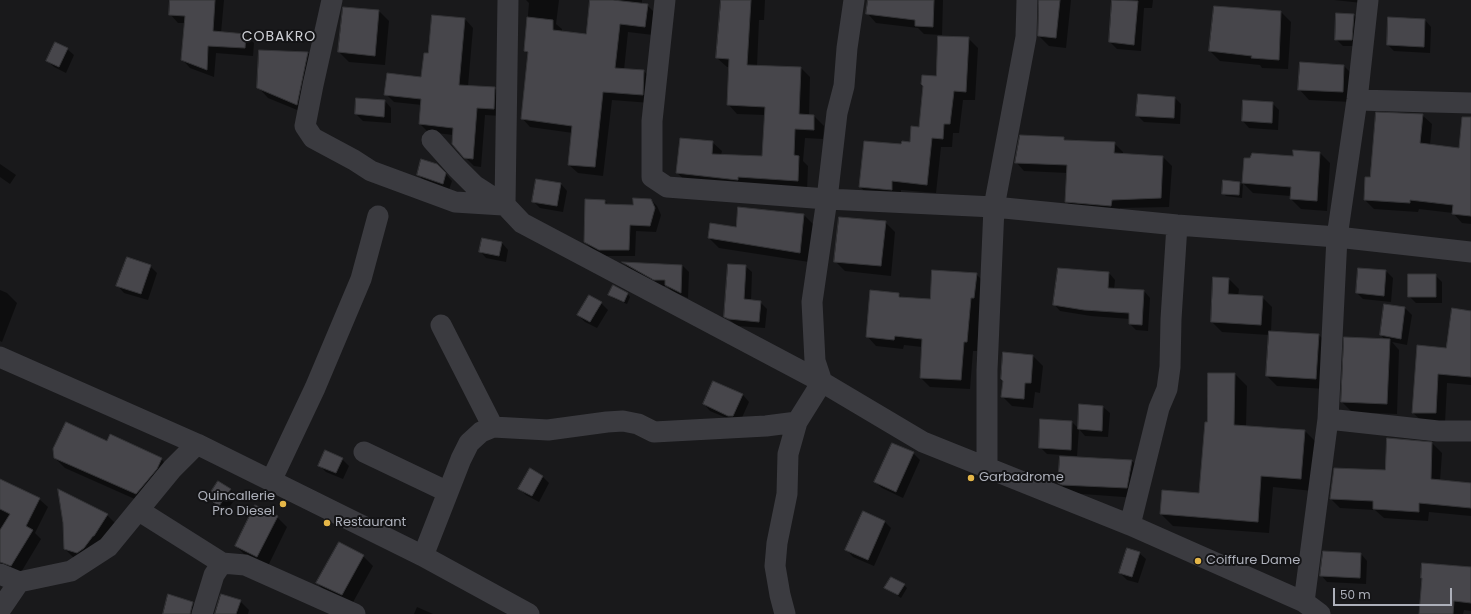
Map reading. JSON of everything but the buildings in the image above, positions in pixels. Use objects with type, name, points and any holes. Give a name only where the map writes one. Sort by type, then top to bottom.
[{"type":"street","points":[[332,0],[305,126],[313,138],[371,171],[456,202],[505,205]]},
{"type":"street","points":[[505,205],[508,0]]},
{"type":"street","points":[[665,0],[652,121],[652,176],[667,187],[827,199],[994,207],[1177,225],[1337,237],[1471,252]]},
{"type":"street","points":[[822,382],[815,361],[812,302],[827,199],[837,113],[844,86],[847,48],[854,0]]},
{"type":"street","points":[[987,467],[987,370],[994,207],[1026,37],[1027,0]]},
{"type":"street","points":[[432,140],[456,168],[474,185],[505,205],[522,223],[822,382],[923,442],[1130,525],[1312,608],[1328,419],[1337,237],[1357,100],[1368,0]]},
{"type":"street","points":[[1357,100],[1471,103]]},
{"type":"street","points":[[272,480],[315,388],[361,279],[378,216]]},
{"type":"street","points":[[1130,525],[1159,408],[1167,389],[1170,367],[1171,319],[1177,225]]},
{"type":"street","points":[[441,325],[493,427]]},
{"type":"street","points":[[0,356],[197,444],[272,480],[423,556],[529,614]]},
{"type":"street","points":[[785,614],[775,566],[777,544],[786,494],[788,454],[796,422],[822,382]]},
{"type":"street","points":[[1328,419],[1438,431],[1471,431]]},
{"type":"street","points":[[423,556],[469,443],[481,432],[493,427],[548,430],[623,421],[638,424],[654,432],[766,426],[796,422]]},
{"type":"street","points":[[0,610],[9,578],[71,571],[108,547],[172,469],[197,444]]},
{"type":"street","points":[[364,452],[448,492]]},
{"type":"street","points":[[138,510],[222,563],[245,565],[355,614]]},
{"type":"street","points":[[202,614],[214,575],[222,563]]},
{"type":"place","name":"Garbadrome","points":[[971,478]]},
{"type":"place","name":"Quincallerie Pro Diesel","points":[[283,504]]},
{"type":"place","name":"Restaurant","points":[[327,523]]},
{"type":"place","name":"Coiffure Dame","points":[[1198,561]]},
{"type":"district","name":"COBAKRO","points":[[279,37]]}]
